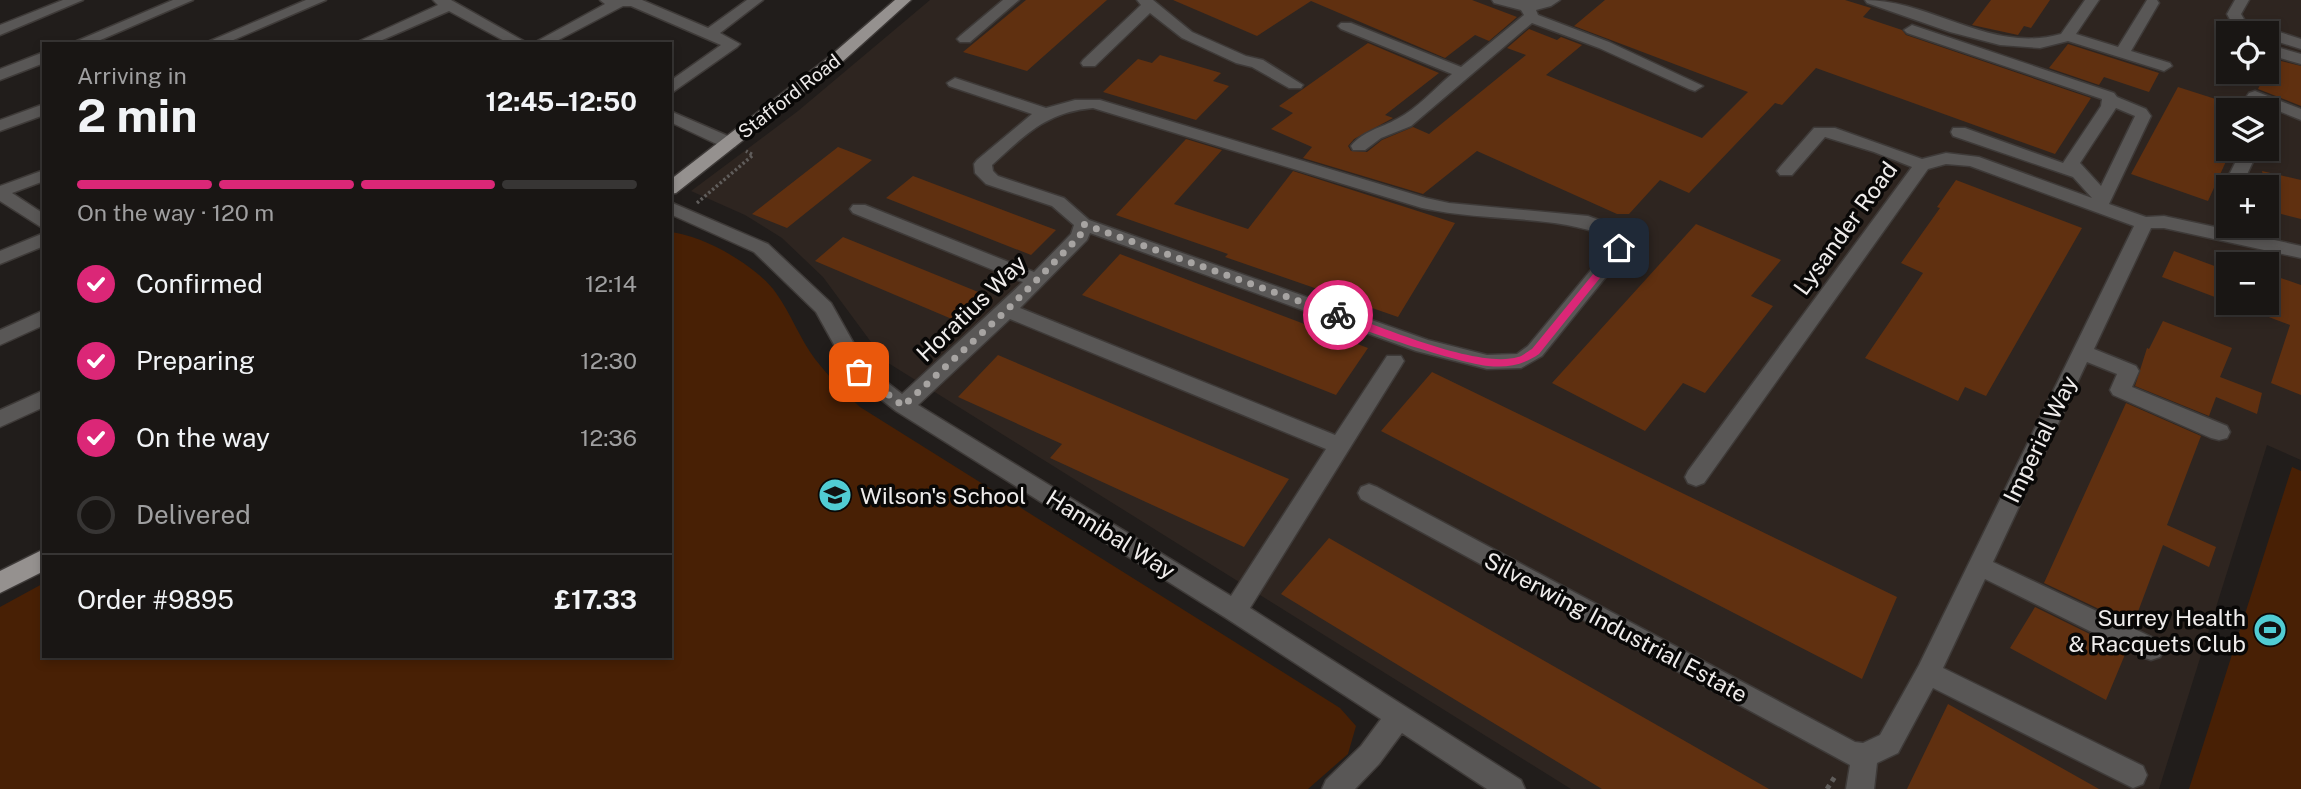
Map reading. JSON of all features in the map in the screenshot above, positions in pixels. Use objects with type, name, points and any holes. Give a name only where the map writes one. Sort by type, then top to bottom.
[{"type":"main road","name":"Stafford Road","points":[[672,187],[835,60],[904,0]]},
{"type":"main road","points":[[0,583],[42,560]]},
{"type":"street","points":[[0,30],[76,0]]},
{"type":"street","points":[[82,42],[186,0]]},
{"type":"street","points":[[273,0],[291,11]]},
{"type":"street","points":[[215,42],[319,0]]},
{"type":"street","points":[[607,0],[634,2],[732,44],[672,88]]},
{"type":"street","points":[[543,42],[622,0]]},
{"type":"street","points":[[709,34],[756,0]]},
{"type":"street","points":[[965,39],[1012,0]]},
{"type":"street","points":[[1499,0],[1695,86]]},
{"type":"street","points":[[1359,146],[1375,134],[1405,122],[1458,80],[1461,72],[1528,12],[1553,0]]},
{"type":"street","points":[[1872,0],[1900,4],[2011,42],[2041,43],[2067,36],[2164,66]]},
{"type":"street","points":[[2067,36],[2092,0]]},
{"type":"street","points":[[2242,0],[2234,14],[2239,24],[2301,44]]},
{"type":"street","points":[[364,42],[445,2],[518,42]]},
{"type":"street","points":[[1089,63],[1147,3],[1187,35],[1242,60],[1257,63],[1295,85]]},
{"type":"street","points":[[2122,53],[2152,3]]},
{"type":"street","points":[[1346,26],[1461,72]]},
{"type":"street","points":[[1912,30],[2101,93],[2140,112],[2143,116],[2102,203],[2071,164],[2111,100]]},
{"type":"street","points":[[2279,53],[2301,59]]},
{"type":"street","points":[[0,75],[42,58]]},
{"type":"street","points":[[955,83],[1045,113]]},
{"type":"street","points":[[2255,96],[2301,115]]},
{"type":"street","points":[[1094,103],[1422,203],[1449,209],[1588,222],[1615,232],[1619,239],[1619,248],[1535,351],[1521,361],[1487,362],[1423,346],[1083,224],[1058,202],[992,180],[984,173],[983,164],[1045,113],[1058,107],[1094,103]]},
{"type":"street","points":[[0,126],[42,110]]},
{"type":"street","points":[[672,117],[729,143]]},
{"type":"street","points":[[1880,148],[1880,139],[1885,129]]},
{"type":"street","points":[[1786,171],[1820,132],[1829,132],[1880,148],[1922,165]]},
{"type":"street","points":[[1959,132],[2079,173]]},
{"type":"street","name":"Lysander Road","points":[[1696,477],[1922,165],[1933,159],[1950,157],[1973,161],[2102,203],[2144,223]]},
{"type":"street","points":[[0,192],[42,176]]},
{"type":"street","points":[[0,192],[42,222]]},
{"type":"street","points":[[859,209],[1036,280]]},
{"type":"street","name":"Hannibal Way","points":[[678,210],[761,248],[824,308],[859,372],[903,406],[1235,611],[1511,789]]},
{"type":"street","points":[[2144,223],[2164,222],[2216,232]]},
{"type":"street","name":"Imperial Way","points":[[1865,756],[1889,744],[1928,673],[2144,223]]},
{"type":"street","name":"Horatius Way","points":[[903,406],[1007,310],[1080,236],[1083,224]]},
{"type":"street","points":[[2242,238],[2301,252]]},
{"type":"street","points":[[0,258],[42,240]]},
{"type":"street","points":[[1007,310],[1340,446]]},
{"type":"street","points":[[0,338],[42,318]]},
{"type":"street","points":[[2082,352],[2129,371],[2120,390],[2219,432]]},
{"type":"street","points":[[1235,611],[1394,361]]},
{"type":"street","points":[[0,419],[42,399]]},
{"type":"street","name":"Silverwing Industrial Estate","points":[[1369,494],[1851,753],[1865,756]]},
{"type":"street","points":[[1980,566],[2151,649]]},
{"type":"street","points":[[1928,673],[2133,775]]},
{"type":"street","points":[[1336,789],[1370,755],[1398,718]]},
{"type":"street","points":[[1860,789],[1865,756]]},
{"type":"path","points":[[678,210],[753,155],[729,143]]},
{"type":"shaded area","points":[[930,0],[2301,0],[2301,460],[2267,445],[2159,789],[1571,789],[885,361],[823,277],[782,238],[745,215],[691,191],[798,111]]},
{"type":"shaded area","name":"Wilson's School","points":[[672,232],[713,246],[756,272],[776,293],[815,359],[860,407],[1340,708],[1356,726],[1348,754],[1308,789],[0,789],[0,607],[42,584],[42,658],[672,658]]},
{"type":"shaded area","name":"Surrey Health & Racquets Club","points":[[2292,467],[2301,471],[2301,789],[2189,789]]},
{"type":"building","points":[[1026,0],[1107,0],[1027,71],[963,52]]},
{"type":"building","points":[[1173,0],[1472,0],[1517,17],[1489,41],[1475,35],[1445,58],[1311,1],[1257,36]]},
{"type":"building","points":[[1605,0],[1845,0],[1871,8],[1863,17],[1902,30],[1906,35],[2091,98],[2055,154],[1816,68],[1782,105],[1775,103],[1689,193],[1660,180],[1629,214],[1617,214],[1477,151],[1423,194],[1303,158],[1312,147],[1271,129],[1293,113],[1279,106],[1368,43],[1439,73],[1385,115],[1393,118],[1354,139],[1348,146],[1351,151],[1367,152],[1382,140],[1413,127],[1429,134],[1526,55],[1507,48],[1529,29],[1557,40],[1561,37],[1582,45],[1546,75],[1702,138],[1748,92],[1574,26]]},
{"type":"building","points":[[1991,0],[2050,0],[2031,28],[2024,26],[2018,35],[1972,25]]},
{"type":"building","points":[[2068,44],[2159,73],[2149,92],[2104,77],[2099,85],[2049,68]]},
{"type":"building","points":[[1160,55],[1221,73],[1213,81],[1229,86],[1196,120],[1103,92],[1138,59],[1152,63]]},
{"type":"building","points":[[2279,60],[2301,66],[2301,106],[2258,89],[2260,84],[2279,84]]},
{"type":"building","points":[[2178,87],[2216,99],[2216,161],[2226,161],[2220,175],[2216,175],[2216,183],[2208,201],[2131,174]]},
{"type":"building","points":[[1186,139],[1222,150],[1174,204],[1248,229],[1293,171],[1455,223],[1398,317],[1225,257],[1228,254],[1116,215]]},
{"type":"building","points":[[838,147],[872,160],[787,228],[752,214]]},
{"type":"building","points":[[2262,171],[2301,180],[2301,219],[2279,213],[2279,175],[2263,175]]},
{"type":"building","points":[[913,176],[1056,230],[1031,255],[886,198]]},
{"type":"building","points":[[1956,180],[2082,228],[1986,396],[1965,387],[1958,401],[1865,358],[1923,273],[1901,263],[1940,208],[1937,207]]},
{"type":"building","points":[[1696,224],[1781,260],[1751,296],[1773,306],[1705,393],[1683,383],[1645,431],[1552,383]]},
{"type":"building","points":[[843,237],[993,298],[966,325],[815,261]]},
{"type":"building","points":[[2174,251],[2216,267],[2216,297],[2162,277]]},
{"type":"building","points":[[1120,254],[1368,348],[1336,395],[1082,295]]},
{"type":"building","points":[[2279,277],[2301,285],[2301,395],[2271,383],[2290,325],[2266,316],[2279,315]]},
{"type":"building","points":[[2163,321],[2232,348],[2220,377],[2262,393],[2257,414],[2216,397],[2209,416],[2135,386],[2147,348],[2149,349]]},
{"type":"building","points":[[998,355],[1289,479],[1244,547],[1050,458],[1062,444],[958,397]]},
{"type":"building","points":[[1432,372],[1897,597],[1862,679],[1381,431]]},
{"type":"building","points":[[2126,403],[2201,436],[2167,525],[2216,547],[2209,567],[2163,545],[2133,625],[2044,583]]},
{"type":"building","points":[[1329,538],[1769,789],[1602,789],[1281,594]]},
{"type":"building","points":[[2035,607],[2126,652],[2106,700],[2010,648]]},
{"type":"building","points":[[1948,704],[2099,789],[1907,789]]},
{"type":"way so far","points":[[859,372],[903,406],[1007,310],[1080,236],[1083,224],[1338,315]]},
{"type":"place","name":"Wilson's School","points":[[835,495]]},
{"type":"place","name":"Surrey Health & Racquets Club","points":[[2270,630]]},
{"type":"route","points":[[1338,315],[1423,346],[1487,362],[1521,361],[1535,351],[1619,248]]}]
